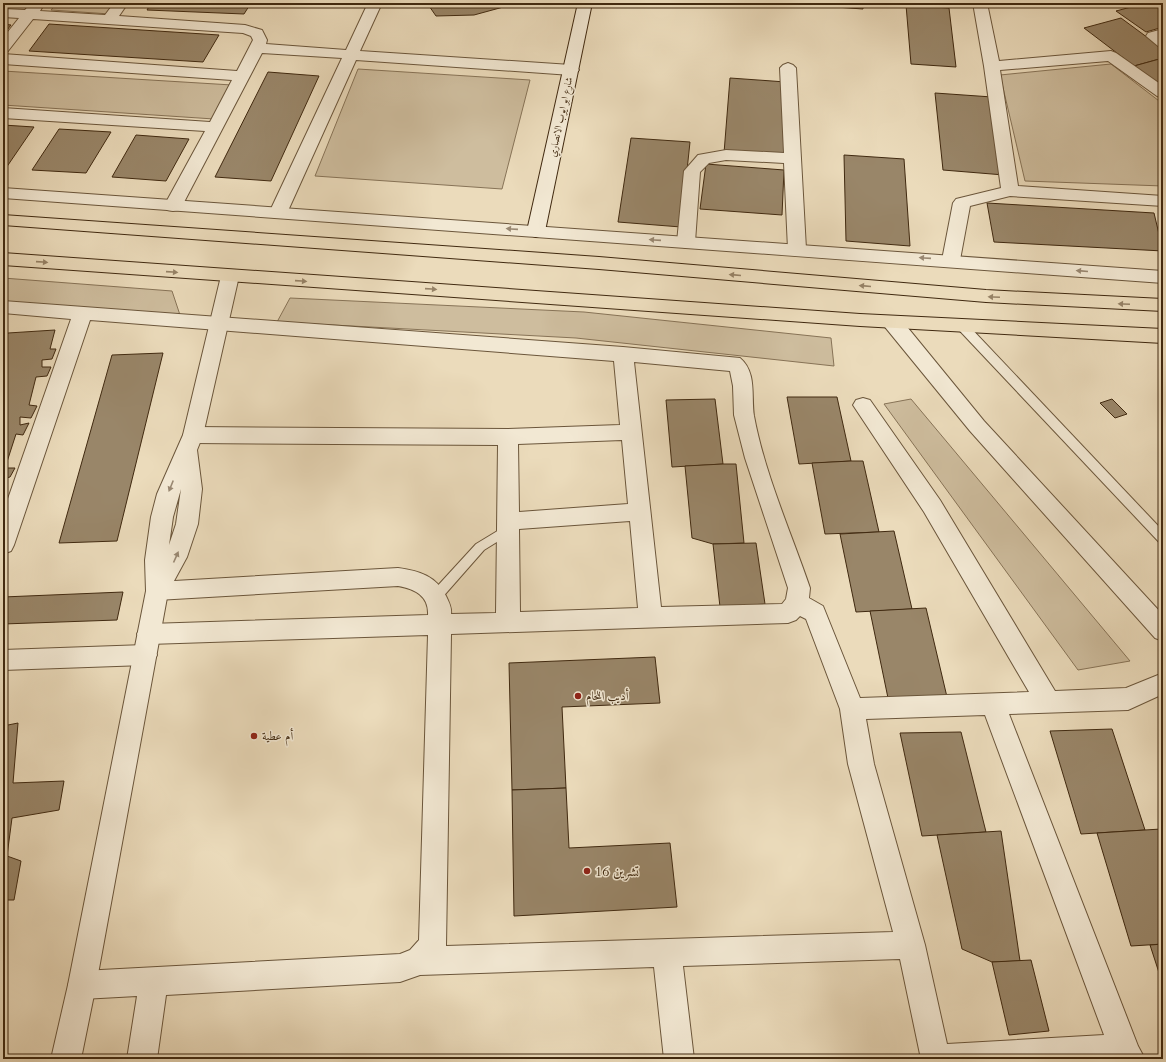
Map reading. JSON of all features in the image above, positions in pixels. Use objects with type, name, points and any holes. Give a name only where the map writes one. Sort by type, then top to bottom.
[{"type":"main road","points":[[3,220],[599,263],[986,296],[1163,305]]},
{"type":"main road","points":[[3,259],[963,327],[1163,336]]},
{"type":"street","points":[[109,20],[121,3]]},
{"type":"street","points":[[278,214],[375,3]]},
{"type":"street","name":"شارع ابو ايوب الانصاري","points":[[536,231],[585,3]]},
{"type":"street","points":[[980,3],[992,66],[1010,191]]},
{"type":"street","points":[[3,48],[33,9]]},
{"type":"street","points":[[3,13],[33,9],[109,20],[245,29],[252,31],[259,36],[257,48],[243,76],[173,206]]},
{"type":"street","points":[[1163,33],[1153,36],[1163,43]]},
{"type":"street","points":[[257,48],[571,70]]},
{"type":"street","points":[[992,66],[1111,56],[1163,93]]},
{"type":"street","points":[[3,59],[243,76]]},
{"type":"street","points":[[788,68],[798,250]]},
{"type":"street","points":[[3,113],[215,127]]},
{"type":"street","points":[[686,242],[692,171],[704,159],[735,155],[792,160]]},
{"type":"street","points":[[951,260],[962,202],[1010,191],[1163,201]]},
{"type":"street","points":[[3,194],[951,260],[1163,277]]},
{"type":"street","points":[[66,1059],[82,985],[157,591],[172,566],[190,517],[193,494],[190,443],[230,276]]},
{"type":"street","points":[[3,307],[220,322],[623,354],[737,365],[741,372],[744,412],[749,439],[799,588],[797,603],[788,613],[440,624],[147,645],[3,660]]},
{"type":"street","points":[[3,545],[83,312]]},
{"type":"street","points":[[892,322],[977,426],[1163,631]]},
{"type":"street","points":[[623,354],[652,618]]},
{"type":"street","points":[[863,405],[932,506],[1048,702]]},
{"type":"street","points":[[190,443],[508,437],[632,432]]},
{"type":"street","points":[[508,437],[508,622]]},
{"type":"street","points":[[508,525],[640,512]]},
{"type":"street","points":[[157,591],[398,576],[414,579],[427,586],[436,596],[440,609],[440,624],[434,930],[433,943],[427,954],[419,961]]},
{"type":"street","points":[[797,603],[815,613],[852,709],[861,764],[911,945],[936,1059],[1110,1049],[1129,1058]]},
{"type":"street","points":[[852,709],[1128,699],[1163,683]]},
{"type":"street","points":[[993,704],[1129,1058]]},
{"type":"street","points":[[82,985],[400,968],[419,961],[911,945]]},
{"type":"street","points":[[666,953],[680,1059]]},
{"type":"street","points":[[142,1059],[154,981]]},
{"type":"lane","points":[[963,327],[1163,539]]},
{"type":"lane","points":[[436,596],[480,547],[508,525]]},
{"type":"shaded area","points":[[57,3],[117,3],[110,14],[51,10]]},
{"type":"shaded area","points":[[1111,64],[1163,104],[1163,186],[1025,181],[1000,75]]},
{"type":"shaded area","points":[[358,69],[530,80],[502,189],[315,176]]},
{"type":"shaded area","points":[[3,71],[232,85],[214,119],[3,105]]},
{"type":"shaded area","points":[[3,278],[172,291],[181,318],[3,306]]},
{"type":"shaded area","points":[[290,298],[584,312],[831,338],[834,366],[576,338],[277,322]]},
{"type":"shaded area","points":[[911,399],[1130,661],[1078,670],[884,404]]},
{"type":"building","points":[[151,3],[251,3],[244,14],[147,10]]},
{"type":"building","points":[[427,3],[507,3],[507,6],[474,15],[436,16]]},
{"type":"building","points":[[822,3],[863,3],[863,9],[822,6]]},
{"type":"building","points":[[1146,3],[1163,3],[1163,27],[1146,32],[1116,11]]},
{"type":"building","points":[[906,5],[949,8],[956,67],[911,64]]},
{"type":"building","points":[[1121,18],[1163,49],[1163,58],[1134,66],[1084,28]]},
{"type":"building","points":[[3,24],[11,25],[3,35]]},
{"type":"building","points":[[49,24],[219,35],[203,62],[29,51]]},
{"type":"building","points":[[1163,58],[1163,88],[1134,66]]},
{"type":"building","points":[[268,72],[319,76],[271,181],[215,177]]},
{"type":"building","points":[[730,78],[786,82],[784,158],[724,153]]},
{"type":"building","points":[[935,93],[992,97],[1004,175],[943,170]]},
{"type":"building","points":[[3,125],[34,127],[6,168],[3,167]]},
{"type":"building","points":[[59,129],[111,132],[86,173],[32,170]]},
{"type":"building","points":[[136,135],[189,139],[166,181],[112,177]]},
{"type":"building","points":[[631,138],[690,142],[681,227],[618,222]]},
{"type":"building","points":[[844,155],[904,159],[910,246],[846,241]]},
{"type":"building","points":[[706,164],[784,170],[782,215],[700,209]]},
{"type":"building","points":[[987,203],[1154,213],[1163,251],[994,242]]},
{"type":"building","points":[[55,330],[50,349],[56,349],[52,359],[42,360],[42,367],[51,367],[47,376],[36,377],[29,405],[37,406],[31,418],[20,417],[20,425],[29,423],[23,435],[16,434],[5,468],[15,468],[10,477],[3,479],[3,346],[8,333]]},
{"type":"building","points":[[163,353],[117,541],[59,543],[112,355]]},
{"type":"building","points":[[787,397],[837,397],[851,461],[799,464]]},
{"type":"building","points":[[715,399],[723,464],[672,467],[666,400]]},
{"type":"building","points":[[1112,399],[1127,414],[1115,418],[1100,403]]},
{"type":"building","points":[[863,461],[879,532],[825,534],[812,463]]},
{"type":"building","points":[[736,464],[744,543],[713,544],[692,538],[685,466]]},
{"type":"building","points":[[894,531],[912,609],[856,612],[840,534]]},
{"type":"building","points":[[756,543],[765,604],[720,607],[713,544]]},
{"type":"building","points":[[123,592],[117,620],[3,624],[3,597]]},
{"type":"building","points":[[926,608],[947,697],[888,698],[870,611]]},
{"type":"building","points":[[655,657],[660,703],[562,707],[566,788],[512,790],[509,663]]},
{"type":"building","points":[[18,723],[13,783],[64,781],[59,810],[12,818],[7,856],[21,861],[14,900],[3,900],[3,726]]},
{"type":"building","points":[[1112,729],[1145,830],[1081,834],[1050,731]]},
{"type":"building","points":[[961,732],[986,832],[922,836],[900,733]]},
{"type":"building","points":[[566,788],[569,848],[670,843],[677,907],[514,916],[512,790]]},
{"type":"building","points":[[1161,829],[1163,836],[1163,944],[1131,946],[1097,833]]},
{"type":"building","points":[[1001,831],[1020,961],[992,962],[962,949],[937,835]]},
{"type":"building","points":[[1163,944],[1163,985],[1150,945]]},
{"type":"building","points":[[1031,960],[1049,1031],[1009,1035],[992,962]]},
{"type":"place","name":"أديب اللحام","points":[[578,696]]},
{"type":"place","name":"أم عطية","points":[[254,736]]},
{"type":"place","name":"16 تشرين","points":[[587,871]]}]
